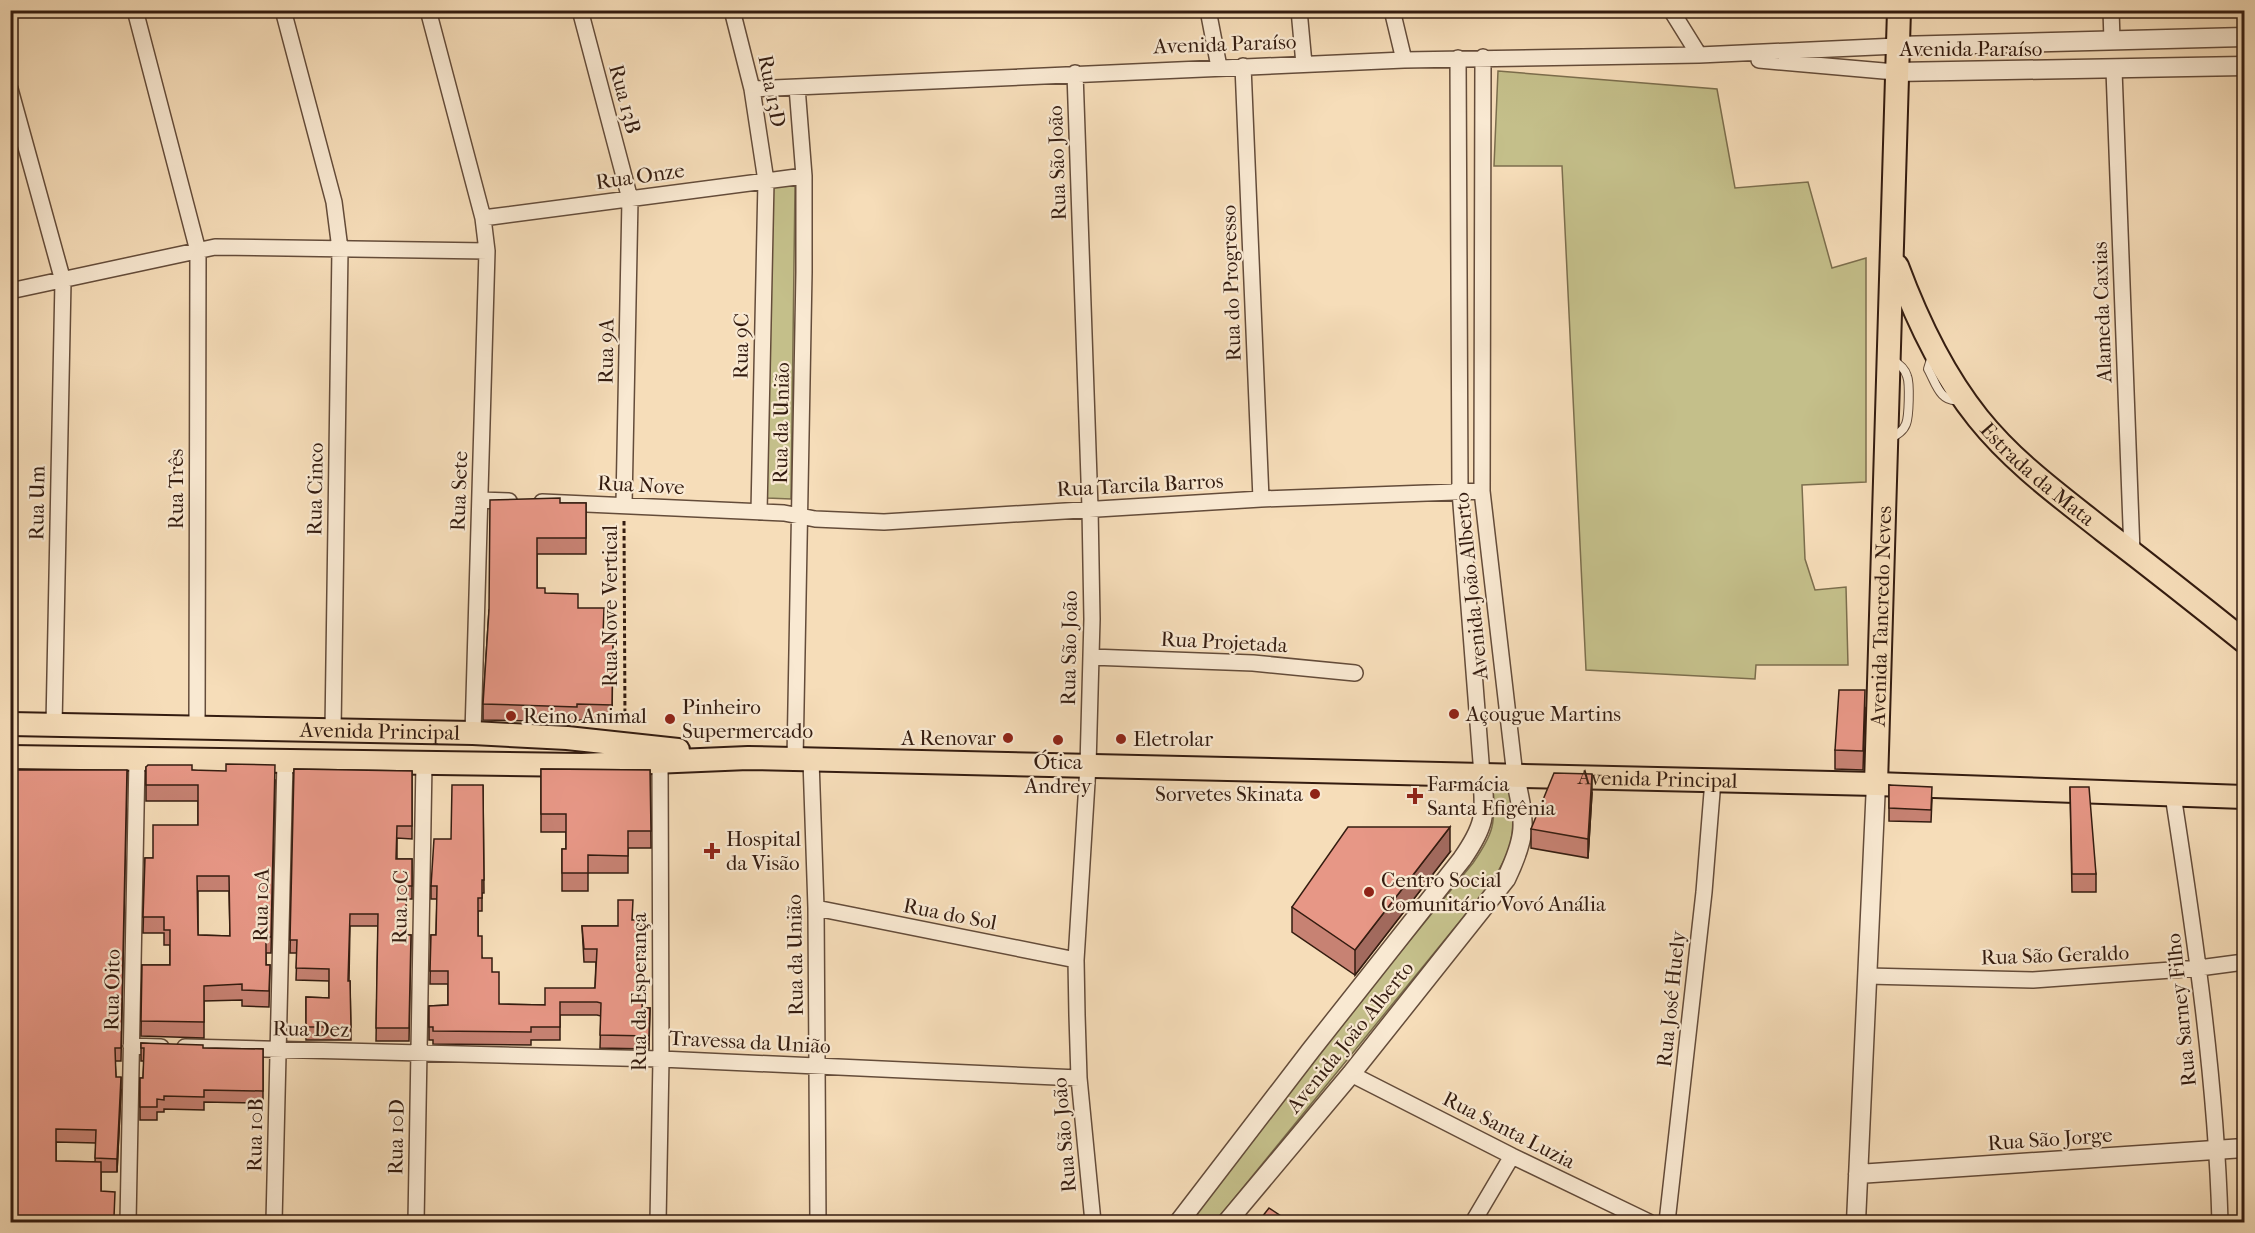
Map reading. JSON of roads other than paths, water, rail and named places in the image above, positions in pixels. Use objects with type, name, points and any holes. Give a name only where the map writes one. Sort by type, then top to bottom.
[{"type":"main road","name":"Avenida Tancredo Neves","points":[[1876,784],[1893,256],[1895,72],[1899,10]]},
{"type":"main road","name":"Estrada da Mata","points":[[1893,256],[1930,342],[1964,399],[1995,438],[2036,477],[2244,641]]},
{"type":"main road","points":[[1890,348],[1904,329],[1916,329],[1930,342]]},
{"type":"main road","name":"Avenida Principal","points":[[10,724],[474,733],[625,744],[748,758],[803,760],[1876,784],[2244,797]]},
{"type":"main road","points":[[10,750],[44,750],[50,747],[54,736],[54,725]]},
{"type":"main road","name":"Avenida Principal","points":[[10,757],[582,765],[748,758]]},
{"type":"street","name":"Rua Três","points":[[135,10],[198,251],[197,728]]},
{"type":"street","name":"Rua Cinco","points":[[283,10],[334,202],[340,249],[333,730]]},
{"type":"street","name":"Rua Sete","points":[[428,10],[483,218],[487,251],[474,733]]},
{"type":"street","name":"Rua 13B","points":[[580,10],[630,199]]},
{"type":"street","name":"Rua 13D","points":[[732,10],[752,89],[766,181]]},
{"type":"street","points":[[1208,10],[1219,67]]},
{"type":"street","points":[[1299,10],[1304,64]]},
{"type":"street","points":[[1392,10],[1404,60]]},
{"type":"street","points":[[1671,10],[1699,55]]},
{"type":"street","points":[[2111,10],[2112,40]]},
{"type":"street","name":"Avenida Paraíso","points":[[752,89],[1075,73],[1483,57],[1699,55],[1897,46],[2244,37]]},
{"type":"street","name":"Avenida Paraíso","points":[[1699,55],[1895,72],[2244,66]]},
{"type":"street","name":"Avenida João Alberto","points":[[1227,1222],[1351,1074],[1506,879],[1521,842],[1524,822],[1515,776],[1482,491],[1483,57]]},
{"type":"street","name":"Avenida João Alberto","points":[[1179,1222],[1462,859],[1475,840],[1484,820],[1485,806],[1460,491],[1458,58]]},
{"type":"street","name":"Rua do Progresso","points":[[1243,66],[1261,499]]},
{"type":"street","name":"Alameda Caxias","points":[[2114,70],[2132,552]]},
{"type":"street","name":"Rua São João","points":[[1075,73],[1090,508],[1091,657],[1088,766],[1076,960],[1079,1078],[1093,1222]]},
{"type":"street","name":"Rua da União","points":[[797,87],[804,176],[800,517],[803,760],[816,908],[818,1222]]},
{"type":"street","name":"Rua Um","points":[[10,89],[63,281],[54,725]]},
{"type":"street","name":"Rua Onze","points":[[483,218],[804,176]]},
{"type":"street","name":"Rua 9C","points":[[759,512],[766,181]]},
{"type":"street","name":"Rua 9A","points":[[624,504],[630,199]]},
{"type":"street","points":[[10,291],[215,247],[487,251]]},
{"type":"street","name":"Rua Tarcila Barros","points":[[800,517],[884,522],[1261,499],[1482,491]]},
{"type":"street","name":"Rua Nove","points":[[480,500],[624,504],[784,513],[800,517]]},
{"type":"street","name":"Rua Projetada","points":[[1091,657],[1253,663],[1354,674]]},
{"type":"street","name":"Rua Oito","points":[[128,1222],[137,759]]},
{"type":"street","name":"Rua 10A","points":[[278,1049],[285,761]]},
{"type":"street","name":"Rua da Esperança","points":[[658,1222],[661,1059],[660,762]]},
{"type":"street","name":"Rua 10C","points":[[419,1052],[424,763]]},
{"type":"street","name":"Rua José Huely","points":[[1667,1222],[1704,892],[1713,780]]},
{"type":"street","name":"Avenida Tancredo Neves","points":[[1856,1222],[1876,784]]},
{"type":"street","name":"Rua Sarney Filho","points":[[2173,795],[2199,968],[2218,1151],[2220,1222]]},
{"type":"street","name":"Rua do Sol","points":[[816,908],[1076,960]]},
{"type":"street","name":"Rua São Geraldo","points":[[1867,976],[2033,980],[2199,968],[2244,962]]},
{"type":"street","name":"Rua Dez","points":[[131,1046],[419,1052]]},
{"type":"street","name":"Rua 10B","points":[[274,1222],[278,1049]]},
{"type":"street","name":"Travessa da União","points":[[419,1052],[661,1059],[1079,1078]]},
{"type":"street","name":"Rua 10D","points":[[416,1222],[419,1052]]},
{"type":"street","name":"Rua Santa Luzia","points":[[1351,1074],[1512,1156],[1649,1222]]},
{"type":"street","name":"Rua São Jorge","points":[[1858,1174],[2244,1148]]},
{"type":"street","points":[[1473,1222],[1512,1156]]},
{"type":"place","name":"Açougue Martins","points":[[1454,714]]},
{"type":"place","name":"Reino Animal","points":[[511,716]]},
{"type":"place","name":"Pinheiro Supermercado","points":[[670,719]]},
{"type":"place","name":"A Renovar","points":[[1008,738]]},
{"type":"place","name":"Eletrolar","points":[[1121,739]]},
{"type":"place","name":"Ótica Andrey","points":[[1058,740]]},
{"type":"place","name":"Sorvetes Skinata","points":[[1315,794]]},
{"type":"place","name":"Farmácia Santa Efigênia","points":[[1415,796]]},
{"type":"place","name":"Hospital da Visão","points":[[712,851]]},
{"type":"place","name":"Centro Social Comunitário Vovó Anália","points":[[1369,892]]}]
